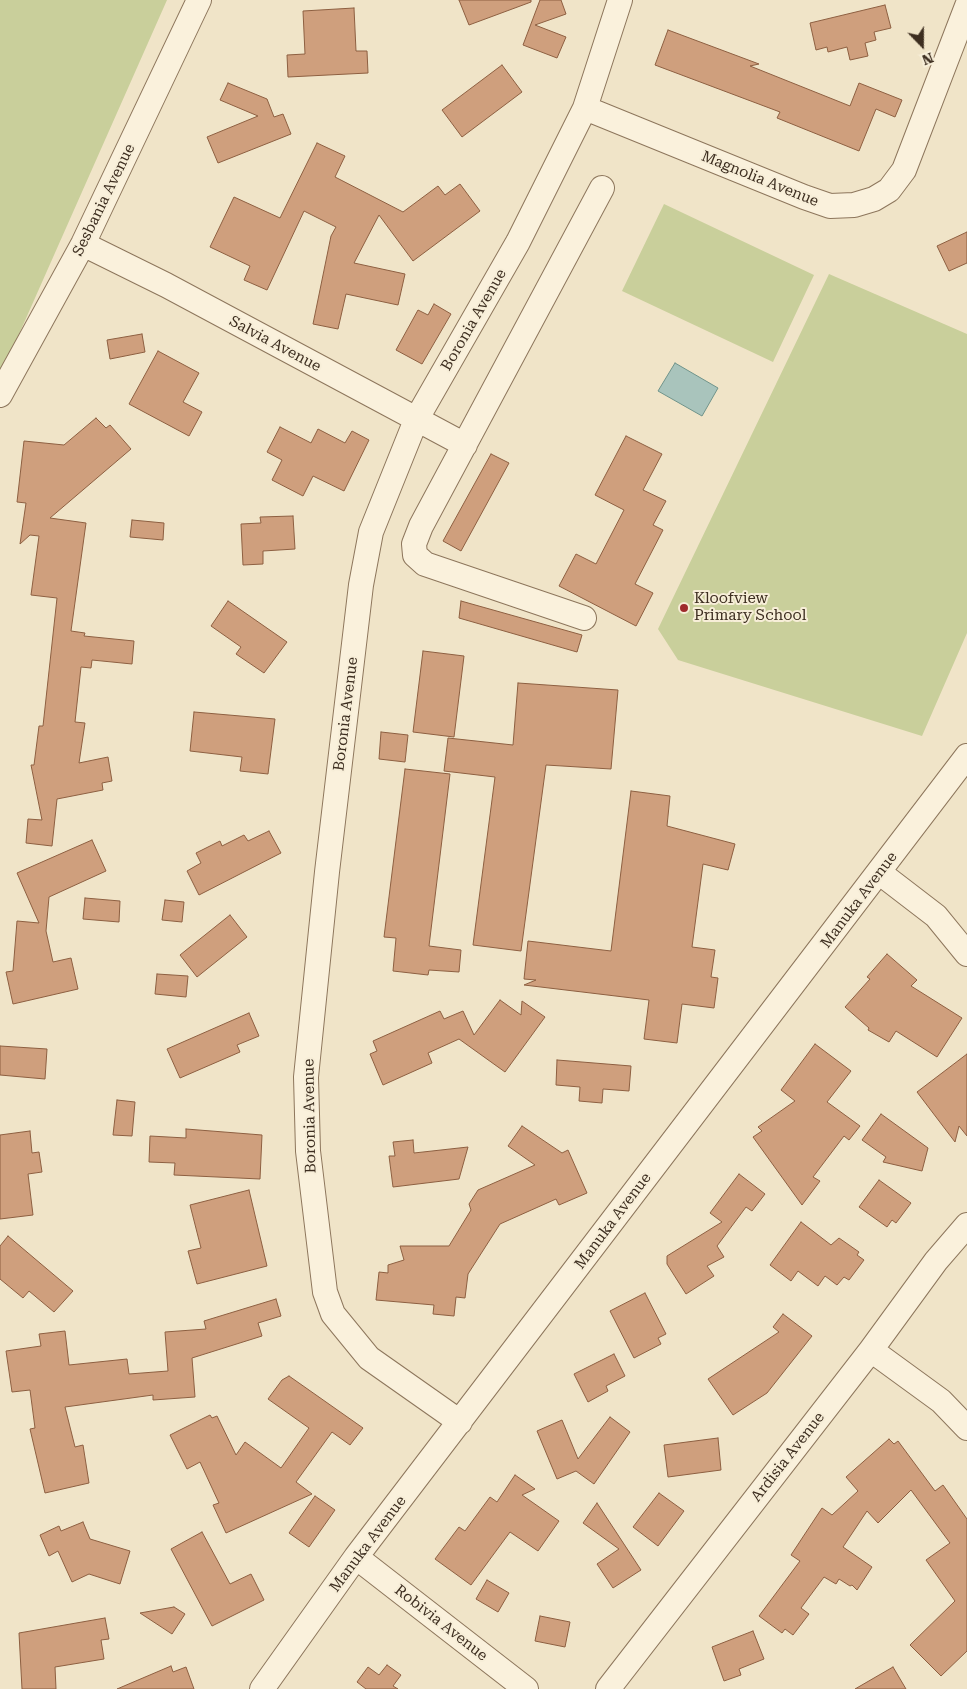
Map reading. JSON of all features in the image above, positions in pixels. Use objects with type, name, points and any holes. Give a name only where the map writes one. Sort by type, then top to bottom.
[{"type":"street","name":"Sesbania Avenue","points":[[0,395],[83,244],[199,0]]},
{"type":"street","name":"Boronia Avenue","points":[[460,1422],[369,1358],[332,1314],[325,1292],[308,1151],[306,1077],[327,872],[361,585],[371,532],[416,420],[518,242],[585,108],[620,0]]},
{"type":"street","name":"Magnolia Avenue","points":[[585,108],[804,197],[830,206],[854,205],[874,199],[889,190],[904,170],[967,6]]},
{"type":"street","points":[[584,618],[425,564],[415,555],[414,544],[421,526],[602,188]]},
{"type":"street","name":"Salvia Avenue","points":[[83,244],[166,285],[465,445]]},
{"type":"street","name":"Manuka Avenue","points":[[262,1689],[356,1557],[880,873],[967,756]]},
{"type":"street","points":[[880,873],[936,916],[967,954]]},
{"type":"street","name":"Ardisia Avenue","points":[[608,1689],[871,1350],[936,1261],[967,1225]]},
{"type":"street","points":[[871,1350],[941,1402],[967,1428]]},
{"type":"street","name":"Robivia Avenue","points":[[356,1557],[526,1689]]},
{"type":"green space","points":[[0,0],[167,0],[0,377]]},
{"type":"green space","points":[[664,204],[814,275],[773,362],[622,291]]},
{"type":"green space","points":[[829,274],[967,334],[967,633],[922,736],[678,660],[658,629]]},
{"type":"water","points":[[675,363],[718,388],[702,416],[658,391]]},
{"type":"building","points":[[459,0],[531,0],[531,2],[469,25]]},
{"type":"building","points":[[540,0],[561,0],[566,14],[535,25],[566,37],[557,58],[523,45]]},
{"type":"building","points":[[885,5],[891,28],[874,32],[876,40],[865,43],[868,56],[850,60],[847,47],[828,52],[827,47],[816,50],[810,23]]},
{"type":"building","points":[[354,8],[356,51],[367,51],[368,73],[288,77],[287,55],[305,54],[303,11]]},
{"type":"building","points":[[668,30],[759,64],[750,66],[850,106],[859,83],[902,100],[895,117],[876,109],[859,151],[777,118],[780,112],[655,65]]},
{"type":"building","points":[[502,65],[522,92],[462,137],[442,110]]},
{"type":"building","points":[[228,83],[267,99],[274,117],[283,114],[291,134],[218,163],[207,137],[258,116],[220,100]]},
{"type":"building","points":[[317,143],[345,156],[335,177],[403,212],[438,186],[445,195],[460,184],[480,211],[413,261],[379,215],[354,263],[405,274],[398,305],[346,294],[338,329],[313,324],[331,236],[336,227],[304,211],[267,290],[244,280],[250,266],[210,247],[234,197],[280,218]]},
{"type":"building","points":[[967,232],[967,263],[949,271],[937,246]]},
{"type":"building","points":[[434,304],[451,314],[422,364],[396,350],[418,310],[428,315]]},
{"type":"building","points":[[142,334],[145,352],[110,359],[107,340]]},
{"type":"building","points":[[158,351],[199,373],[183,402],[202,412],[189,436],[129,404]]},
{"type":"building","points":[[96,418],[106,428],[110,425],[131,449],[50,518],[86,523],[71,631],[85,633],[84,636],[134,641],[132,664],[92,660],[91,668],[81,667],[75,722],[85,723],[79,763],[108,757],[112,781],[102,783],[103,790],[57,799],[52,846],[26,843],[28,819],[42,820],[31,765],[34,765],[39,726],[43,726],[57,598],[31,595],[39,536],[30,535],[20,544],[26,503],[17,502],[24,441],[64,445]]},
{"type":"building","points":[[280,427],[311,443],[318,429],[345,443],[352,431],[369,440],[344,491],[313,476],[303,496],[272,480],[282,460],[267,452]]},
{"type":"building","points":[[626,436],[662,454],[643,490],[666,501],[653,525],[663,530],[635,584],[653,593],[636,626],[559,586],[576,554],[596,564],[624,510],[595,495]]},
{"type":"building","points":[[491,454],[509,463],[461,551],[443,541]]},
{"type":"building","points":[[293,516],[295,549],[263,551],[263,564],[243,565],[241,524],[261,523],[260,517]]},
{"type":"building","points":[[132,520],[164,523],[163,540],[130,537]]},
{"type":"building","points":[[228,601],[287,642],[264,673],[236,654],[241,647],[211,626]]},
{"type":"building","points":[[461,601],[582,635],[577,652],[459,618]]},
{"type":"building","points":[[423,651],[464,656],[454,737],[413,732]]},
{"type":"building","points":[[518,683],[618,690],[611,769],[546,765],[521,951],[473,945],[495,777],[444,771],[448,738],[513,745]]},
{"type":"building","points":[[194,712],[275,719],[268,774],[240,771],[242,757],[190,751]]},
{"type":"building","points":[[381,732],[408,735],[405,762],[379,759]]},
{"type":"building","points":[[405,769],[450,774],[429,946],[461,950],[459,972],[429,970],[428,975],[393,971],[396,938],[384,937]]},
{"type":"building","points":[[631,791],[670,796],[667,826],[735,844],[728,870],[703,864],[692,947],[715,950],[711,977],[718,978],[714,1008],[682,1004],[677,1043],[644,1039],[649,1000],[524,985],[536,980],[524,979],[528,941],[611,951]]},
{"type":"building","points":[[269,831],[281,853],[199,895],[187,871],[201,863],[196,853],[220,841],[222,846],[244,835],[248,841]]},
{"type":"building","points":[[92,840],[106,871],[49,897],[46,931],[53,962],[71,958],[78,989],[13,1004],[6,972],[13,971],[17,921],[39,923],[17,873]]},
{"type":"building","points":[[85,898],[120,901],[119,922],[83,919]]},
{"type":"building","points":[[165,900],[184,902],[182,922],[162,920]]},
{"type":"building","points":[[230,915],[247,937],[197,977],[180,955]]},
{"type":"building","points":[[887,954],[917,980],[911,986],[962,1018],[937,1057],[896,1031],[889,1042],[868,1030],[869,1028],[845,1007],[870,979],[867,977]]},
{"type":"building","points":[[157,974],[188,976],[186,997],[155,994]]},
{"type":"building","points":[[500,1000],[521,1015],[522,1001],[545,1017],[505,1072],[459,1039],[428,1053],[432,1063],[383,1085],[370,1054],[377,1051],[373,1041],[440,1011],[444,1019],[463,1011],[474,1035]]},
{"type":"building","points":[[249,1013],[259,1036],[237,1045],[240,1052],[180,1078],[167,1049]]},
{"type":"building","points":[[815,1044],[851,1071],[827,1102],[860,1126],[849,1140],[844,1136],[813,1177],[820,1181],[802,1205],[753,1137],[762,1131],[758,1127],[795,1101],[781,1090]]},
{"type":"building","points":[[0,1046],[47,1049],[45,1079],[0,1075]]},
{"type":"building","points":[[967,1054],[967,1136],[959,1126],[955,1142],[917,1092]]},
{"type":"building","points":[[557,1060],[631,1066],[629,1091],[603,1089],[602,1103],[579,1101],[580,1087],[556,1085]]},
{"type":"building","points":[[117,1100],[135,1102],[132,1136],[113,1135]]},
{"type":"building","points":[[881,1114],[928,1148],[922,1171],[883,1162],[886,1157],[862,1140]]},
{"type":"building","points":[[522,1126],[562,1153],[568,1150],[587,1193],[559,1205],[556,1199],[500,1224],[468,1274],[465,1298],[456,1297],[454,1316],[433,1314],[434,1305],[376,1300],[379,1272],[388,1273],[388,1265],[404,1260],[400,1246],[449,1246],[471,1210],[469,1204],[478,1190],[535,1165],[508,1146]]},
{"type":"building","points":[[186,1129],[262,1135],[260,1179],[174,1175],[175,1163],[149,1162],[150,1136],[186,1138]]},
{"type":"building","points":[[30,1131],[32,1153],[39,1152],[42,1172],[28,1174],[33,1215],[0,1219],[0,1135]]},
{"type":"building","points":[[413,1140],[414,1153],[468,1147],[459,1179],[393,1187],[389,1156],[395,1156],[393,1142]]},
{"type":"building","points":[[739,1174],[765,1194],[752,1211],[746,1207],[717,1246],[724,1257],[707,1266],[714,1276],[686,1294],[667,1264],[667,1256],[722,1222],[710,1213]]},
{"type":"building","points":[[879,1180],[911,1203],[896,1223],[892,1220],[887,1227],[859,1207]]},
{"type":"building","points":[[249,1190],[267,1266],[197,1284],[188,1251],[201,1248],[190,1205]]},
{"type":"building","points":[[801,1222],[831,1245],[839,1238],[859,1252],[857,1255],[864,1260],[849,1280],[844,1277],[837,1285],[825,1276],[818,1286],[798,1271],[791,1281],[770,1265]]},
{"type":"building","points":[[8,1236],[73,1291],[54,1312],[29,1291],[23,1298],[0,1279],[0,1246]]},
{"type":"building","points":[[645,1293],[666,1334],[658,1338],[661,1344],[634,1358],[610,1311]]},
{"type":"building","points":[[276,1299],[281,1316],[258,1323],[262,1336],[192,1358],[195,1397],[153,1400],[153,1395],[65,1407],[75,1447],[83,1445],[89,1483],[45,1493],[30,1429],[35,1428],[30,1390],[12,1392],[6,1351],[41,1346],[39,1334],[65,1331],[69,1365],[127,1359],[129,1374],[168,1371],[165,1332],[206,1329],[204,1321]]},
{"type":"building","points":[[783,1314],[812,1336],[767,1393],[733,1415],[708,1379],[779,1332],[773,1327]]},
{"type":"building","points":[[614,1354],[625,1376],[606,1386],[608,1391],[588,1402],[574,1374]]},
{"type":"building","points":[[289,1376],[363,1428],[350,1445],[332,1432],[296,1482],[312,1494],[226,1533],[213,1505],[219,1503],[200,1462],[187,1469],[170,1435],[210,1415],[212,1418],[217,1416],[236,1455],[245,1442],[281,1468],[309,1428],[268,1399],[282,1380]]},
{"type":"building","points":[[610,1417],[630,1432],[594,1484],[576,1471],[557,1479],[537,1431],[562,1420],[578,1459]]},
{"type":"building","points":[[718,1438],[721,1470],[668,1477],[664,1445]]},
{"type":"building","points":[[889,1439],[894,1444],[898,1441],[935,1491],[943,1485],[967,1519],[967,1651],[941,1676],[910,1645],[955,1601],[926,1560],[950,1543],[911,1490],[878,1523],[867,1511],[843,1547],[872,1567],[857,1590],[852,1585],[850,1586],[839,1579],[836,1584],[824,1577],[801,1608],[809,1614],[793,1635],[785,1629],[782,1633],[759,1616],[800,1561],[791,1555],[822,1508],[832,1515],[858,1491],[846,1477]]},
{"type":"building","points":[[515,1475],[535,1489],[522,1495],[559,1521],[538,1551],[510,1532],[471,1585],[435,1559],[459,1527],[465,1531],[490,1497],[497,1502]]},
{"type":"building","points":[[659,1493],[684,1511],[658,1546],[633,1527]]},
{"type":"building","points":[[315,1496],[335,1510],[309,1547],[289,1533]]},
{"type":"building","points":[[597,1503],[641,1570],[613,1588],[597,1564],[619,1549],[583,1523]]},
{"type":"building","points":[[83,1522],[90,1539],[130,1551],[120,1584],[89,1574],[72,1582],[58,1551],[49,1556],[40,1535],[59,1526],[61,1531]]},
{"type":"building","points":[[202,1532],[230,1584],[251,1574],[264,1600],[212,1626],[171,1549]]},
{"type":"building","points":[[487,1580],[509,1593],[498,1612],[476,1599]]},
{"type":"building","points":[[174,1607],[185,1614],[172,1634],[140,1613]]},
{"type":"building","points":[[540,1616],[570,1622],[565,1647],[535,1641]]},
{"type":"building","points":[[105,1618],[109,1639],[101,1640],[104,1659],[55,1667],[56,1689],[22,1689],[19,1633]]},
{"type":"building","points":[[753,1631],[764,1659],[739,1669],[741,1675],[724,1681],[712,1647]]},
{"type":"building","points":[[387,1665],[401,1675],[393,1686],[398,1689],[366,1689],[357,1682],[368,1667],[379,1675]]},
{"type":"building","points":[[171,1666],[173,1672],[186,1667],[194,1689],[117,1689]]},
{"type":"building","points":[[893,1667],[906,1689],[855,1689]]},
{"type":"place","name":"Kloofview Primary School","points":[[684,608]]}]
